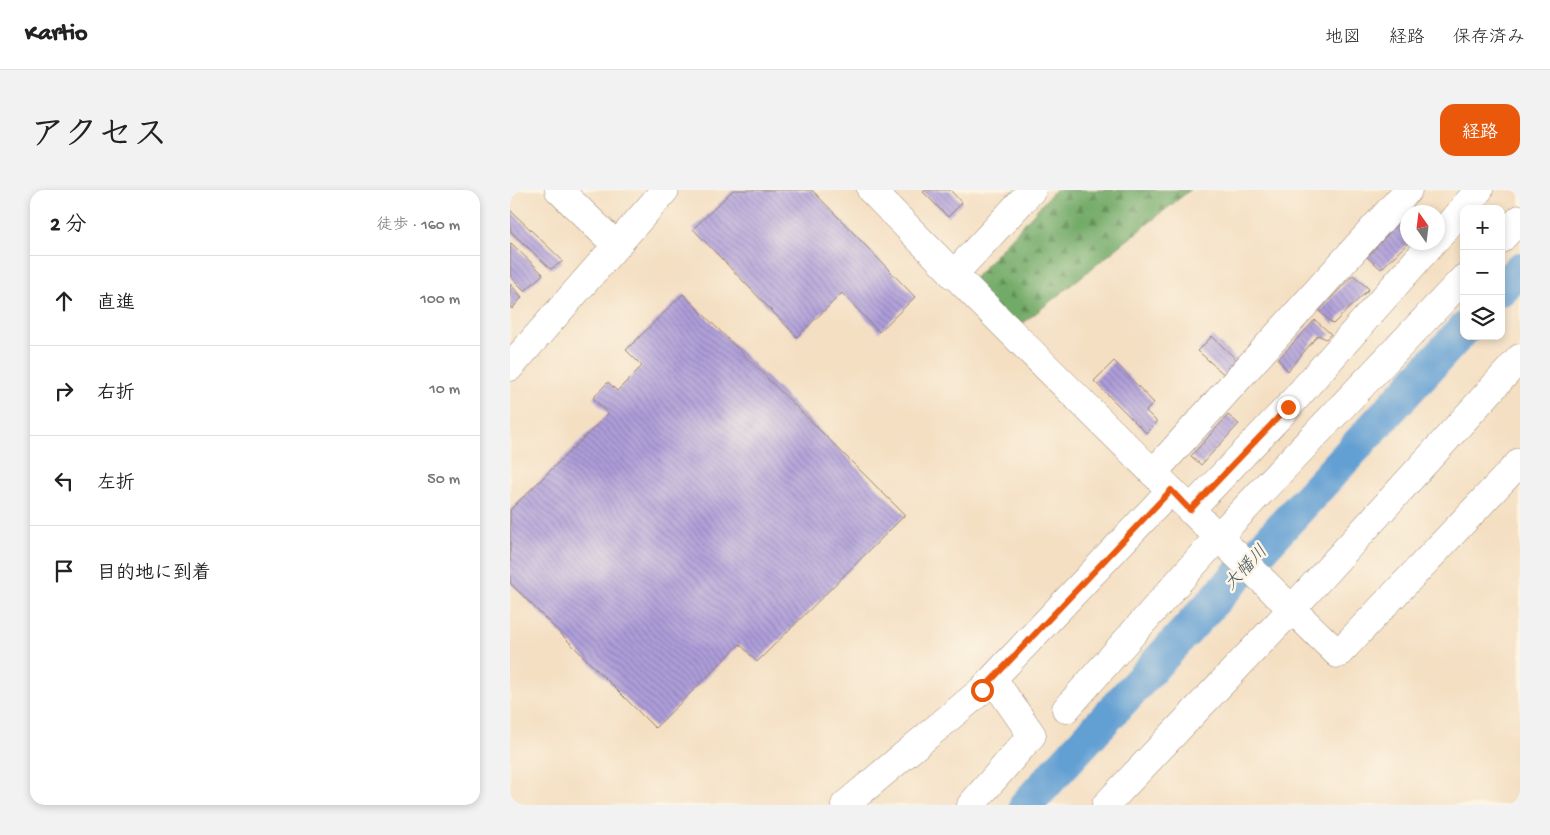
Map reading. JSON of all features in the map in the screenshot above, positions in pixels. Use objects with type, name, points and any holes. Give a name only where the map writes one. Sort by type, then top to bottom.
[{"type":"street","points":[[559,190],[616,246]]},
{"type":"street","points":[[510,367],[665,190]]},
{"type":"street","points":[[870,190],[1190,510],[1338,654],[1520,462]]},
{"type":"street","points":[[953,275],[1032,190]]},
{"type":"street","points":[[845,805],[993,679],[1408,190]]},
{"type":"street","points":[[1445,229],[1479,190]]},
{"type":"street","points":[[1505,235],[1520,219]]},
{"type":"street","points":[[1190,510],[1288,407],[1426,250]]},
{"type":"street","points":[[1066,710],[1218,537],[1460,282]]},
{"type":"street","points":[[1106,805],[1292,609],[1520,358]]},
{"type":"street","points":[[972,805],[1032,735],[993,679]]},
{"type":"green space","points":[[1055,190],[1190,190],[1017,328],[971,282]]},
{"type":"building","points":[[733,190],[812,190],[915,297],[879,332],[842,293],[797,337],[693,229]]},
{"type":"building","points":[[925,190],[950,190],[962,203],[948,217],[923,192]]},
{"type":"building","points":[[510,210],[563,261],[551,269],[510,231]]},
{"type":"building","points":[[1400,221],[1401,250],[1381,269],[1367,257]]},
{"type":"building","points":[[511,243],[543,274],[525,291],[510,276]]},
{"type":"building","points":[[1353,275],[1369,289],[1333,324],[1319,311]]},
{"type":"building","points":[[510,284],[522,297],[512,309],[510,307]]},
{"type":"building","points":[[683,294],[905,515],[757,662],[740,644],[655,728],[510,583],[510,510],[608,414],[593,398],[608,382],[617,391],[642,366],[626,350]]},
{"type":"building","points":[[1315,320],[1331,334],[1326,339],[1318,335],[1288,371],[1278,359]]},
{"type":"building","points":[[1212,336],[1241,364],[1228,378],[1198,351]]},
{"type":"building","points":[[1114,361],[1154,403],[1146,411],[1157,422],[1146,433],[1094,381]]},
{"type":"building","points":[[1228,415],[1239,424],[1201,465],[1191,456]]},
{"type":"waterway","name":"大幡川","points":[[1505,285],[1520,269]]},
{"type":"waterway","name":"大幡川","points":[[1026,805],[1460,333]]},
{"type":"route","points":[[982,690],[1171,490],[1190,510],[1288,407]]}]
